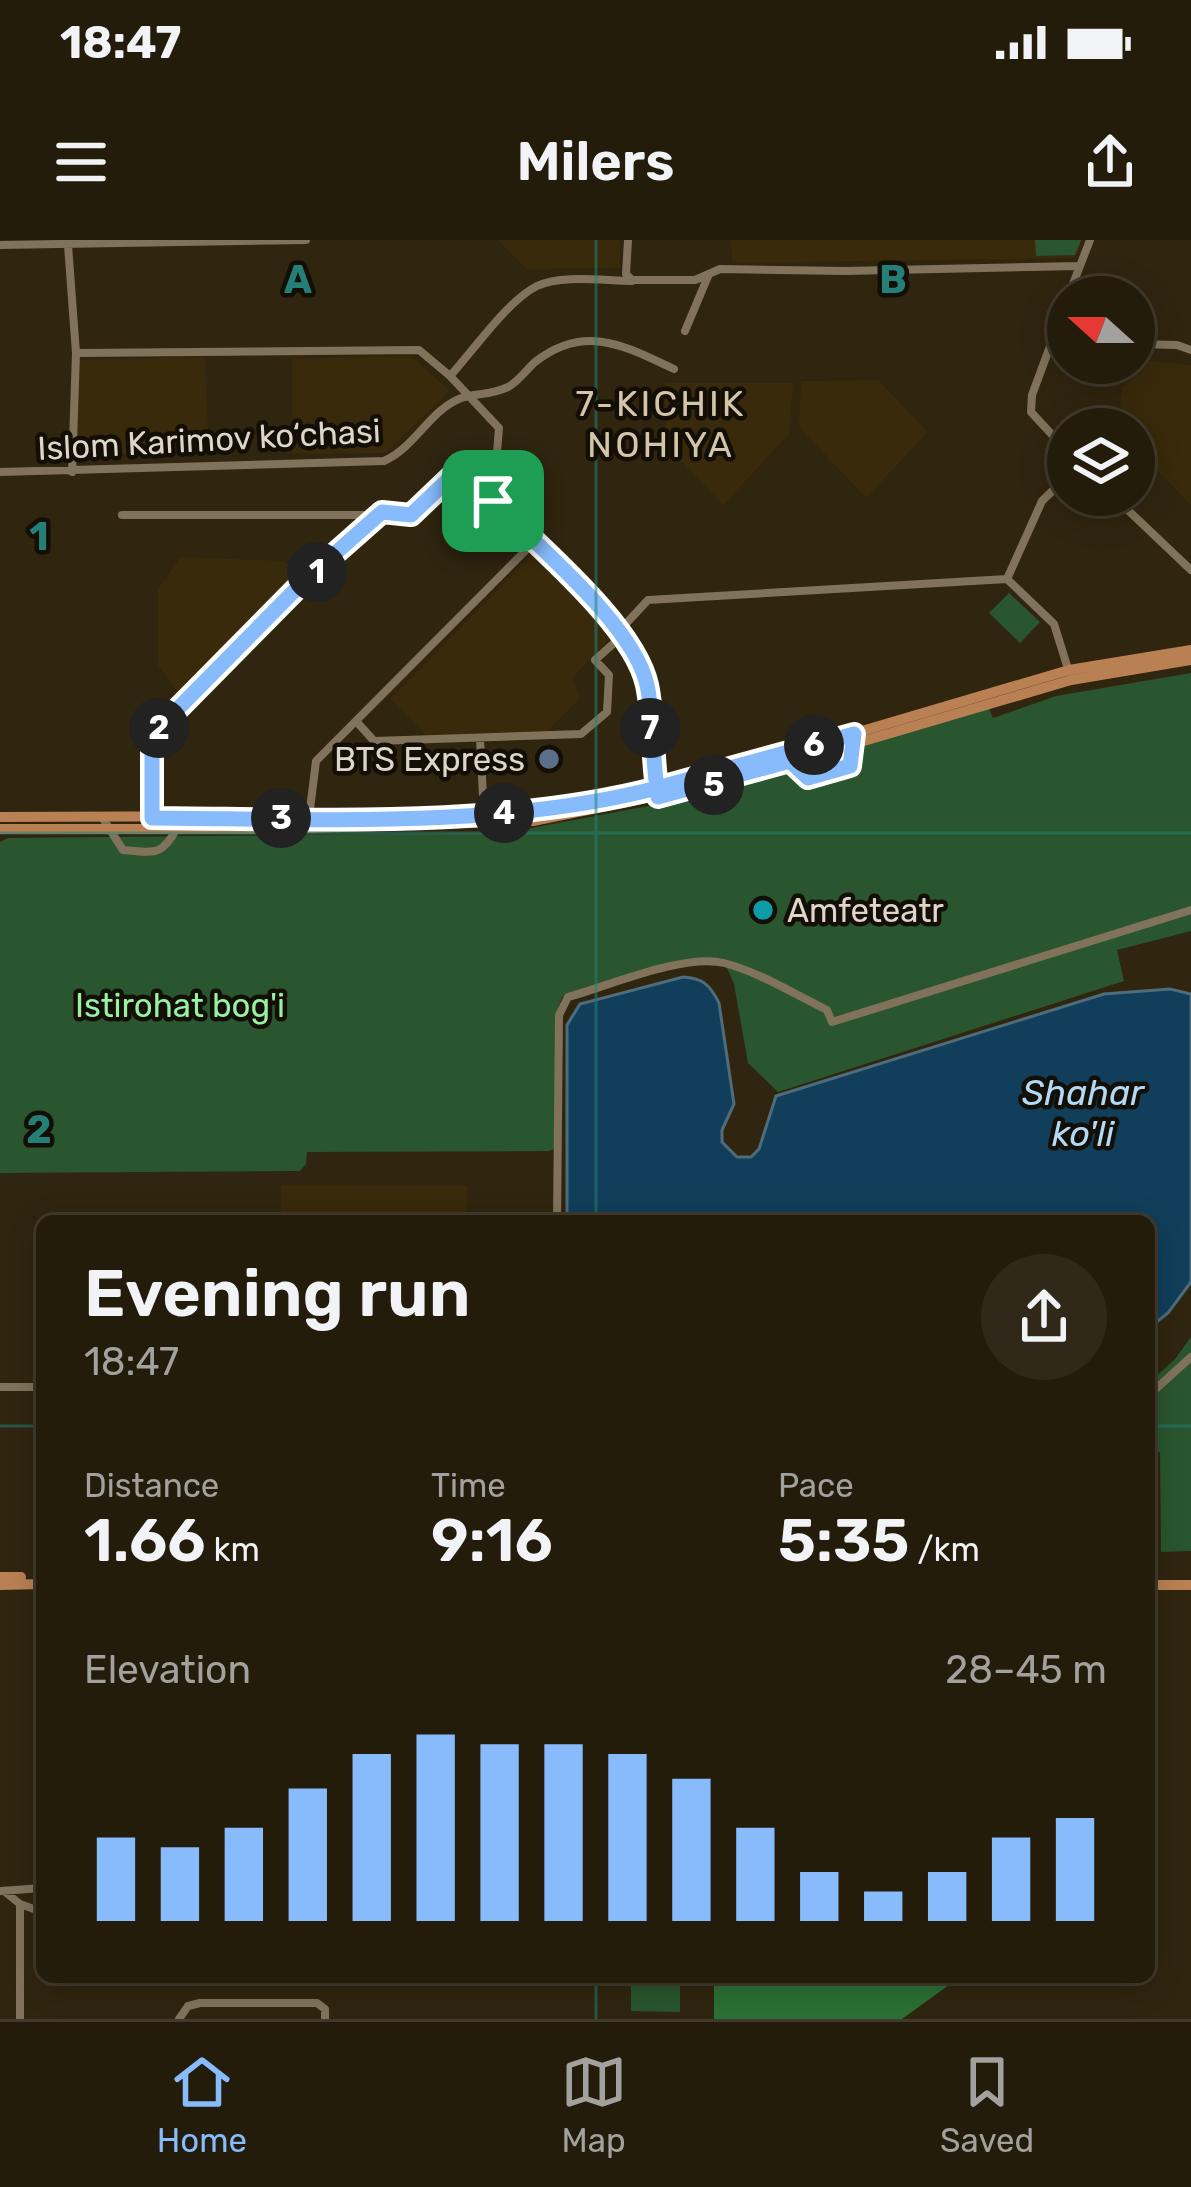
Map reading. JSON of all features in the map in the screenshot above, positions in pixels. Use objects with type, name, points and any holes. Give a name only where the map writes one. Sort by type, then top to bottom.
[{"type":"main road","points":[[0,817],[177,829],[499,824],[658,792],[1070,675],[1191,650]]},
{"type":"main road","points":[[1070,675],[1191,660]]},
{"type":"main road","points":[[0,829],[152,818],[484,815],[658,792]]},
{"type":"main road","points":[[0,1581],[36,1581]]},
{"type":"main road","points":[[1155,1582],[1191,1582]]},
{"type":"street","points":[[0,245],[306,240]]},
{"type":"street","points":[[628,240],[626,274],[632,280]]},
{"type":"street","points":[[1075,276],[1090,240]]},
{"type":"street","points":[[68,245],[76,352],[73,472]]},
{"type":"street","points":[[450,376],[511,308],[537,286],[556,282],[695,280],[720,269],[1079,266]]},
{"type":"street","points":[[685,332],[709,274]]},
{"type":"street","name":"Islom Karimov ko‘chasi","points":[[0,472],[384,461],[399,454],[441,410],[468,393],[511,386],[537,360],[571,343],[608,340],[674,369]]},
{"type":"street","points":[[1155,344],[1191,350]]},
{"type":"street","points":[[76,352],[419,350],[499,428],[493,501]]},
{"type":"street","points":[[1047,356],[1032,395],[1031,412],[1047,429]]},
{"type":"street","points":[[122,515],[411,515],[453,475],[493,501],[621,633],[647,686],[658,792]]},
{"type":"street","points":[[1007,579],[1047,496]]},
{"type":"street","points":[[152,818],[152,735],[305,580],[382,512]]},
{"type":"street","points":[[1134,516],[1191,570]]},
{"type":"street","points":[[309,818],[316,761],[533,543]]},
{"type":"street","points":[[356,721],[374,741],[581,734],[607,712],[608,675],[595,660],[648,601],[1007,579],[1054,624],[1070,675]]},
{"type":"street","points":[[479,739],[484,815]]},
{"type":"street","points":[[787,758],[808,778],[850,766],[853,739]]},
{"type":"street","points":[[104,823],[123,850],[159,851],[167,847],[177,829]]},
{"type":"street","points":[[557,1215],[559,1015],[568,997],[688,963],[712,962],[741,970],[827,1010],[832,1022],[1191,910]]},
{"type":"street","points":[[1155,1390],[1191,1357]]},
{"type":"street","points":[[0,1387],[36,1387]]},
{"type":"street","points":[[2,1891],[36,1888]]},
{"type":"street","points":[[2,1891],[36,1910]]},
{"type":"street","points":[[20,1904],[20,2019]]},
{"type":"street","points":[[179,2019],[188,2006],[200,2003],[316,2003],[325,2009],[325,2019]]},
{"type":"shaded area","points":[[497,240],[620,240],[620,268],[527,269]]},
{"type":"shaded area","points":[[731,240],[1083,240],[1076,258],[732,263]]},
{"type":"shaded area","points":[[411,356],[450,391],[386,453],[292,454],[292,359]]},
{"type":"shaded area","points":[[205,357],[209,451],[76,456],[76,360]]},
{"type":"shaded area","points":[[1155,361],[1191,365],[1191,505],[1155,468],[1155,408],[1121,408],[1121,389],[1126,384],[1155,384]]},
{"type":"shaded area","points":[[878,380],[928,432],[866,498],[799,427],[801,381]]},
{"type":"shaded area","points":[[666,383],[793,383],[789,434],[723,505],[665,444]]},
{"type":"shaded area","points":[[534,552],[613,635],[572,678],[580,698],[547,732],[426,735],[390,699]]},
{"type":"shaded area","points":[[181,557],[284,561],[300,576],[180,696],[158,665],[158,589]]},
{"type":"shaded area","points":[[281,1185],[467,1186],[467,1215],[281,1215]]},
{"type":"green space","points":[[1035,240],[1081,240],[1075,255],[1036,256]]},
{"type":"green space","points":[[1009,593],[1040,622],[1020,643],[989,613]]},
{"type":"green space","name":"Istirohat bog'i","points":[[1191,673],[1191,931],[1117,950],[1124,981],[778,1092],[748,1063],[734,984],[723,959],[685,960],[562,997],[554,1149],[549,1151],[307,1152],[300,1171],[0,1173],[0,842],[8,838],[504,833],[691,798],[988,706],[993,718],[1056,696]]},
{"type":"green space","points":[[1191,1337],[1191,1551],[1161,1552],[1155,1377]]},
{"type":"green space","points":[[714,1983],[952,1983],[902,2019],[714,2019]]},
{"type":"green space","points":[[631,1984],[680,1984],[680,2012],[631,2011]]},
{"type":"water","name":"Shahar ko'li","points":[[683,977],[705,984],[719,1003],[734,1104],[722,1130],[722,1142],[737,1157],[751,1157],[759,1149],[776,1096],[1104,994],[1170,989],[1191,994],[1191,1282],[1155,1323],[1155,1215],[567,1215],[567,1025],[580,1004]]},
{"type":"place","name":"BTS Express","points":[[549,759]]},
{"type":"place","name":"Amfeteatr","points":[[763,910]]},
{"type":"district","name":"7-KICHIK NOHIYA","points":[[661,424]]},
{"type":"route","points":[[493,501],[453,475],[411,515],[382,512],[305,580],[152,735],[152,818],[484,815],[615,799],[657,788],[658,797],[790,761],[808,778],[850,766],[854,734],[657,788],[647,686],[638,660],[620,630],[493,501]]}]
